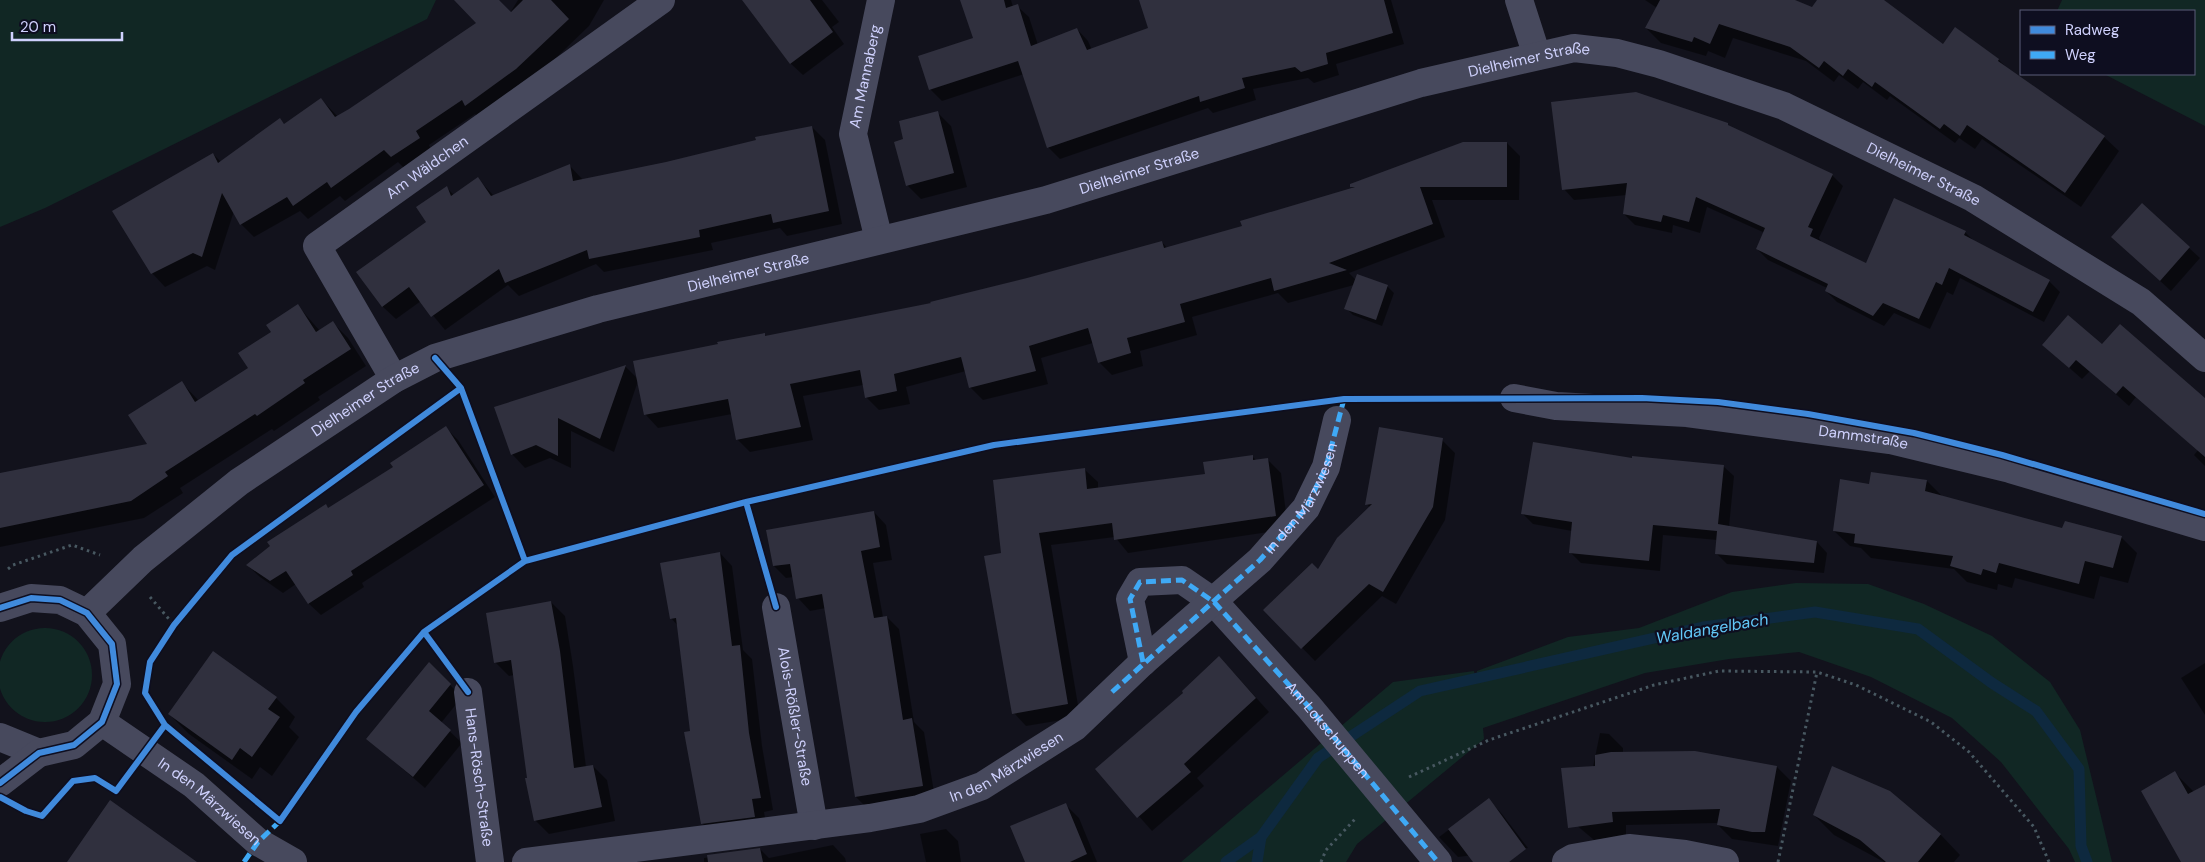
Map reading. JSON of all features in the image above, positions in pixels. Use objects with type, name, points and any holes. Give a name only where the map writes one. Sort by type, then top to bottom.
[{"type":"street","name":"Am Wäldchen","points":[[394,380],[317,246],[662,0]]},
{"type":"street","name":"Am Mannaberg","points":[[879,240],[854,134],[881,0]]},
{"type":"street","points":[[1519,0],[1537,56]]},
{"type":"street","name":"Dielheimer Straße","points":[[87,613],[129,573],[239,482],[394,380],[435,358],[598,308],[1046,200],[1421,83],[1574,48],[1617,53],[1659,64],[1784,106],[1973,198],[2141,302],[2205,358]]},
{"type":"street","name":"Dammstraße","points":[[1514,398],[1556,406],[1687,413],[1890,440],[2018,471],[2205,527]]},
{"type":"street","name":"In den Märzwiesen","points":[[526,862],[814,826],[919,809],[982,786],[1075,727],[1143,662],[1260,560],[1306,508],[1326,467],[1337,420]]},
{"type":"street","name":"Am Lokschuppen","points":[[1143,662],[1130,599],[1140,582],[1182,580],[1214,602],[1309,707],[1375,789],[1438,862]]},
{"type":"street","points":[[0,608],[30,598],[60,600],[87,613],[112,644],[117,684],[102,722],[74,745],[39,753],[0,783]]},
{"type":"street","name":"Alois-Rößler-Straße","points":[[776,608],[814,826]]},
{"type":"street","name":"Hans-Rösch-Straße","points":[[468,692],[490,862]]},
{"type":"street","name":"In den Märzwiesen","points":[[102,722],[194,785],[258,842],[293,862]]},
{"type":"street","points":[[0,738],[39,753]]},
{"type":"street","points":[[1566,862],[1573,858],[1629,848],[1685,854],[1725,862]]},
{"type":"path","points":[[435,358],[461,388],[525,561]]},
{"type":"path","points":[[149,670],[150,662],[174,625],[232,555],[461,388]]},
{"type":"path","points":[[6,571],[13,565],[72,545],[104,556],[129,573]]},
{"type":"path","points":[[1321,862],[1326,850],[1365,809],[1375,789],[1399,781],[1489,740],[1654,685],[1719,671],[1817,672],[1856,685],[1931,722],[1970,752],[2034,827],[2049,862]]},
{"type":"path","points":[[1778,862],[1817,672]]},
{"type":"path","points":[[145,693],[165,724]]},
{"type":"green space","points":[[0,0],[436,0],[427,19],[45,208],[0,227]]},
{"type":"green space","points":[[2062,0],[2205,0],[2205,126],[2106,75],[2195,75],[2195,10],[2057,10]]},
{"type":"green space","points":[[1796,583],[1868,584],[1924,604],[1992,636],[2050,682],[2080,730],[2112,862],[2075,862],[2069,849],[2001,762],[1952,718],[1871,677],[1799,652],[1729,659],[1645,673],[1483,728],[1484,739],[1357,844],[1346,862],[1181,862],[1393,682],[1474,671],[1476,682],[1477,671],[1568,637],[1639,628],[1732,592]]},
{"type":"green space","points":[[36,629],[54,629],[71,636],[84,649],[91,666],[91,684],[84,701],[71,714],[54,721],[36,721],[19,714],[6,701],[-1,684],[-1,666],[6,649],[19,636]]},
{"type":"building","points":[[454,0],[499,0],[511,12],[523,0],[551,0],[569,19],[516,69],[465,106],[462,100],[416,131],[420,138],[391,157],[384,150],[331,188],[327,182],[293,206],[287,197],[240,225],[222,193],[202,257],[193,253],[151,274],[112,211],[213,153],[218,163],[280,118],[284,124],[321,98],[335,117],[349,109],[476,23]]},
{"type":"building","points":[[742,0],[810,0],[833,32],[790,64]]},
{"type":"building","points":[[960,0],[1004,0],[1006,8],[1018,4],[1031,46],[1077,28],[1087,50],[1148,28],[1139,0],[1384,0],[1393,33],[1326,53],[1328,64],[1301,72],[1295,67],[1242,78],[1245,88],[1200,102],[1199,96],[1047,148],[1018,61],[929,90],[918,56],[973,38]]},
{"type":"building","points":[[1660,0],[1795,0],[1812,7],[1817,0],[1884,0],[1943,44],[1955,27],[1999,59],[1998,61],[2105,136],[2065,193],[1967,125],[1960,136],[1944,124],[1940,129],[1875,82],[1872,87],[1848,69],[1843,76],[1824,61],[1819,68],[1790,47],[1719,24],[1710,44],[1694,37],[1692,42],[1645,28]]},
{"type":"building","points":[[1636,92],[1728,123],[1728,125],[1833,174],[1808,227],[1813,229],[1810,236],[1866,263],[1894,198],[1966,231],[1964,235],[2050,280],[2033,312],[1949,268],[1942,285],[1936,282],[1919,319],[1883,303],[1873,316],[1825,291],[1828,284],[1756,249],[1765,228],[1696,197],[1689,222],[1663,215],[1661,222],[1623,214],[1627,183],[1562,190],[1551,102]]},
{"type":"building","points":[[938,111],[954,173],[906,186],[894,142],[903,139],[899,121]]},
{"type":"building","points":[[812,126],[829,211],[773,223],[771,214],[699,230],[700,237],[589,259],[587,250],[505,283],[499,269],[431,317],[409,287],[382,307],[356,272],[426,222],[416,207],[447,186],[451,196],[478,177],[491,196],[570,164],[573,181],[666,162],[756,140],[755,137]]},
{"type":"building","points":[[1463,142],[1507,142],[1507,187],[1420,187],[1433,224],[1329,263],[1347,270],[1274,291],[1271,278],[1180,304],[1185,322],[1127,338],[1131,353],[1098,363],[1088,328],[1029,346],[1036,371],[969,388],[961,357],[894,374],[897,391],[865,398],[860,370],[790,384],[801,427],[736,440],[728,399],[644,415],[633,361],[718,344],[717,342],[765,333],[765,336],[931,303],[1162,241],[1164,248],[1242,226],[1240,221],[1355,187],[1350,187],[1350,184]]},
{"type":"building","points":[[2142,203],[2190,247],[2160,281],[2111,237]]},
{"type":"building","points":[[1357,274],[1388,285],[1376,320],[1344,309]]},
{"type":"building","points":[[298,304],[316,332],[333,321],[351,349],[303,380],[305,383],[257,416],[255,414],[165,472],[168,476],[131,501],[0,528],[0,473],[147,444],[128,415],[182,381],[195,402],[248,368],[238,353],[271,332],[266,325]]},
{"type":"building","points":[[2068,315],[2102,344],[2120,324],[2205,398],[2205,457],[2123,386],[2116,394],[2076,360],[2069,368],[2042,345]]},
{"type":"building","points":[[626,365],[600,439],[558,418],[558,456],[536,445],[511,455],[494,407]]},
{"type":"building","points":[[446,426],[484,485],[351,571],[353,575],[308,604],[286,571],[270,581],[246,565],[270,546],[267,542],[326,504],[328,508],[393,467],[390,463]]},
{"type":"building","points":[[1379,427],[1443,438],[1433,507],[1383,592],[1369,584],[1301,649],[1263,610],[1312,563],[1318,569],[1337,538],[1372,504],[1365,505]]},
{"type":"building","points":[[1533,442],[1632,458],[1632,456],[1724,465],[1718,524],[1817,541],[1814,563],[1715,554],[1717,531],[1653,525],[1649,561],[1569,553],[1572,522],[1521,514]]},
{"type":"building","points":[[1253,455],[1253,460],[1268,458],[1276,516],[1114,540],[1112,523],[1039,533],[1068,704],[1012,714],[984,556],[1001,553],[993,480],[1085,468],[1087,489],[1205,474],[1203,462]]},
{"type":"building","points":[[1871,472],[1927,480],[1925,491],[2062,528],[2065,521],[2122,536],[2113,568],[2085,561],[2079,584],[1999,563],[1996,573],[1983,569],[1981,575],[1950,566],[1953,556],[1854,543],[1855,534],[1833,531],[1840,479],[1869,484]]},
{"type":"building","points":[[874,511],[880,547],[861,551],[874,618],[887,616],[903,720],[912,718],[923,786],[855,797],[822,594],[796,599],[790,564],[773,566],[766,530]]},
{"type":"building","points":[[720,552],[732,646],[740,645],[749,733],[761,798],[752,799],[755,817],[701,824],[684,732],[690,731],[676,618],[670,619],[660,563]]},
{"type":"building","points":[[551,601],[560,651],[574,768],[593,765],[602,807],[534,821],[525,778],[527,778],[511,660],[494,663],[486,613]]},
{"type":"building","points":[[213,651],[277,697],[268,709],[280,717],[252,757],[240,748],[232,760],[168,714]]},
{"type":"building","points":[[1219,656],[1256,698],[1184,764],[1191,772],[1137,818],[1095,769],[1183,693],[1182,691]]},
{"type":"building","points":[[429,662],[451,684],[429,711],[451,730],[413,777],[366,739]]},
{"type":"building","points":[[1695,751],[1777,766],[1765,832],[1752,832],[1717,825],[1720,809],[1612,812],[1613,822],[1568,828],[1561,768],[1595,766],[1595,755],[1611,752]]},
{"type":"building","points":[[1832,766],[1890,791],[1941,834],[1918,862],[1886,862],[1860,840],[1813,815]]},
{"type":"building","points":[[2175,771],[2188,794],[2205,785],[2205,862],[2181,862],[2141,791]]},
{"type":"building","points":[[1489,798],[1526,849],[1509,862],[1473,862],[1448,829]]},
{"type":"building","points":[[110,800],[197,862],[67,862]]},
{"type":"building","points":[[1066,803],[1087,854],[1070,862],[1025,862],[1010,826]]},
{"type":"building","points":[[760,848],[763,862],[708,862],[707,855]]},
{"type":"waterway","name":"Waldangelbach","points":[[1226,862],[1261,837],[1318,758],[1420,691],[1703,627],[1815,612],[1918,629],[1992,683],[2036,711],[2079,769],[2081,846],[2087,862]]},
{"type":"waterway","name":"Waldangelbach","points":[[1257,862],[1261,837]]},
{"type":"marked path","points":[[1112,692],[1260,560],[1306,508],[1326,467],[1344,399],[1341,400]]},
{"type":"marked path","points":[[1143,662],[1130,599],[1140,582],[1182,580],[1214,602],[1309,707],[1438,862]]},
{"type":"marked path","points":[[244,862],[258,842],[280,821]]},
{"type":"cycle path","points":[[435,358],[461,388],[525,561]]},
{"type":"cycle path","points":[[165,725],[145,693],[150,662],[174,625],[232,555],[461,388]]},
{"type":"cycle path","points":[[0,797],[26,811],[42,816],[73,781],[95,778],[116,791],[165,725],[280,821],[356,712],[424,632],[525,561],[746,502],[994,445],[1344,399],[1642,398],[1718,402],[1808,414],[1914,433],[2002,455],[2205,514]]},
{"type":"cycle path","points":[[746,502],[776,607]]},
{"type":"cycle path","points":[[0,608],[31,598],[60,600],[87,613],[112,644],[117,684],[102,722],[74,745],[39,753],[0,783]]},
{"type":"cycle path","points":[[424,632],[468,692]]}]
